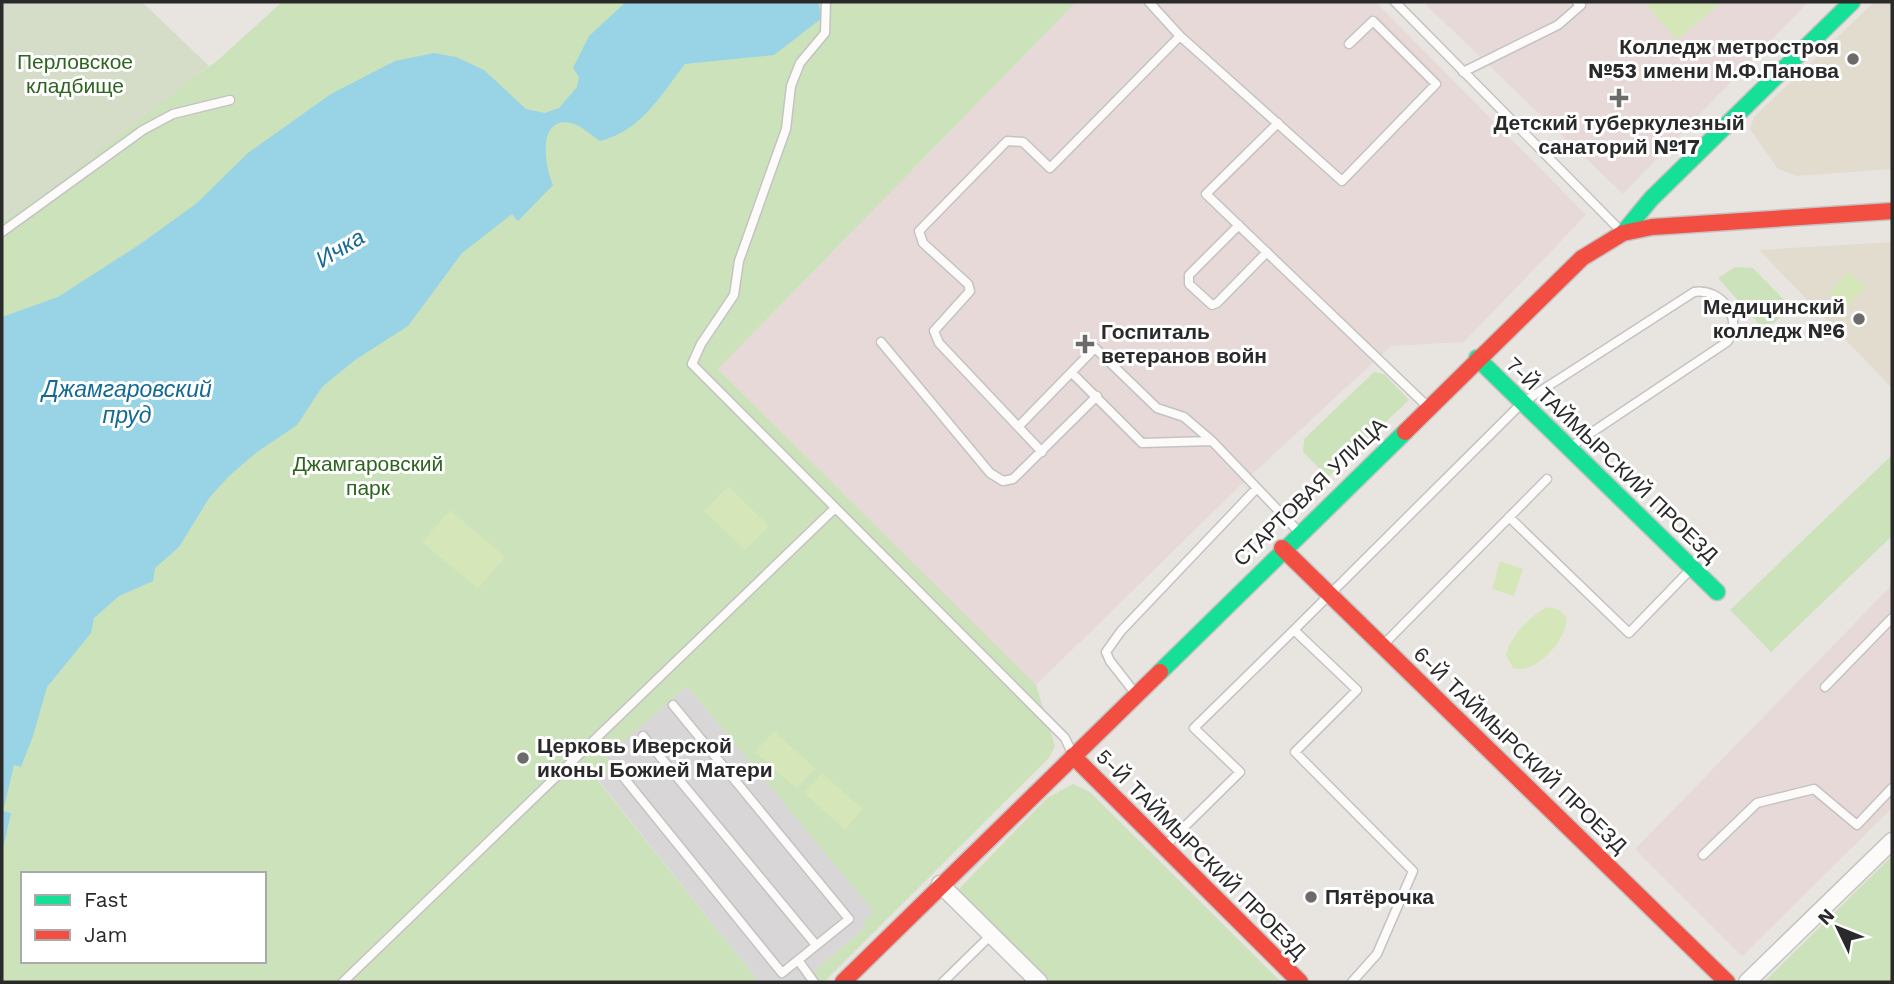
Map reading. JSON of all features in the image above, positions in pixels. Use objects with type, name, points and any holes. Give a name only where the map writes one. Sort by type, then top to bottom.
[{"type":"street","points":[[1623,233],[1651,199],[1852,2]]},
{"type":"street","name":"СТАРТОВАЯ УЛИЦА","points":[[843,982],[1282,548],[1582,258],[1623,233],[1651,227],[1892,211]]},
{"type":"street","name":"7-Й ТАЙМЫРСКИЙ ПРОЕЗД","points":[[1477,358],[1717,592]]},
{"type":"street","name":"6-Й ТАЙМЫРСКИЙ ПРОЕЗД","points":[[1282,548],[1727,982]]},
{"type":"street","name":"5-Й ТАЙМЫРСКИЙ ПРОЕЗД","points":[[1073,756],[1300,982]]},
{"type":"street","points":[[1747,982],[1892,841]]},
{"type":"street","points":[[940,884],[1039,982]]},
{"type":"lane","points":[[826,2],[825,33],[800,63],[791,86],[786,129],[738,261],[734,295],[701,344],[692,364],[1065,738],[1073,756]]},
{"type":"lane","points":[[1149,2],[1180,36],[1342,181],[1436,84],[1373,21],[1349,44]]},
{"type":"lane","points":[[1395,2],[1623,233]]},
{"type":"lane","points":[[1463,72],[1558,24],[1581,3]]},
{"type":"lane","points":[[1042,452],[939,343],[934,331],[970,291],[968,284],[923,243],[919,231],[1007,141],[1023,142],[1050,168],[1180,36]]},
{"type":"lane","points":[[2,232],[143,130],[183,111],[230,100]]},
{"type":"lane","points":[[1278,123],[1206,194],[1427,406]]},
{"type":"lane","points":[[1239,225],[1188,275],[1189,284],[1212,305],[1217,303],[1267,252]]},
{"type":"lane","points":[[1164,847],[1240,772],[1194,728],[1294,630],[1328,592],[1522,403],[1694,292],[1704,290],[1720,298],[1735,326],[1727,342],[1568,448]]},
{"type":"lane","points":[[881,342],[990,473],[1003,481],[1013,479],[1097,396]]},
{"type":"lane","points":[[1019,426],[1095,348],[1157,408],[1184,417],[1212,441],[1299,532]]},
{"type":"lane","points":[[1072,373],[1142,443],[1212,441]]},
{"type":"lane","points":[[1382,645],[1547,479]]},
{"type":"lane","points":[[1135,693],[1106,652],[1121,631],[1256,489]]},
{"type":"lane","points":[[344,982],[835,509]]},
{"type":"lane","points":[[1509,517],[1629,633],[1692,568]]},
{"type":"lane","points":[[1825,687],[1892,618]]},
{"type":"lane","points":[[1294,630],[1357,690],[1295,752],[1413,871],[1377,954],[1352,982]]},
{"type":"lane","points":[[616,768],[782,973],[849,919],[673,705]]},
{"type":"lane","points":[[643,736],[816,945]]},
{"type":"lane","points":[[1703,855],[1757,803],[1815,789],[1857,824],[1892,788]]},
{"type":"lane","points":[[943,982],[992,934]]},
{"type":"lane","points":[[797,961],[814,982]]},
{"type":"shaded area","name":"Госпиталь ветеранов войн","points":[[1076,2],[1376,2],[1586,215],[1464,342],[1391,346],[1246,480],[1036,685],[718,369]]},
{"type":"shaded area","name":"Детский туберкулезный санаторий №17","points":[[1423,2],[1808,2],[1623,194]]},
{"type":"shaded area","name":"Колледж метростроя №53 имени М.Ф.Панова","points":[[1874,2],[1892,2],[1892,169],[1796,176],[1778,169],[1750,129],[1754,117]]},
{"type":"shaded area","name":"Медицинский колледж №6","points":[[1892,242],[1892,388],[1759,250]]},
{"type":"shaded area","points":[[1892,585],[1892,808],[1742,956],[1635,849]]},
{"type":"shaded area","points":[[687,686],[875,912],[865,927],[802,982],[759,982],[598,780],[610,770],[605,757]]},
{"type":"green space","name":"Перловское кладбище","points":[[2,2],[142,2],[209,66],[43,195],[2,221]]},
{"type":"green space","name":"Джамгаровский парк","points":[[282,2],[1076,2],[718,369],[1036,685],[1055,746],[1049,758],[824,982],[802,982],[865,927],[862,922],[874,912],[687,686],[606,757],[610,770],[598,781],[759,982],[2,982],[2,221],[43,195],[151,108],[217,61]]},
{"type":"green space","points":[[1652,2],[1722,2],[1677,40],[1647,6]]},
{"type":"green space","points":[[1735,267],[1753,268],[1791,307],[1774,323],[1760,325],[1718,278]]},
{"type":"green space","points":[[1849,272],[1866,287],[1846,308],[1829,292]]},
{"type":"green space","points":[[1374,372],[1384,374],[1409,400],[1328,477],[1303,452],[1304,439]]},
{"type":"green space","points":[[1892,455],[1892,536],[1771,652],[1730,610]]},
{"type":"green space","points":[[728,486],[769,526],[745,550],[704,511]]},
{"type":"green space","points":[[450,510],[505,557],[478,589],[422,542]]},
{"type":"green space","points":[[1500,561],[1523,569],[1514,596],[1492,589]]},
{"type":"green space","points":[[1549,607],[1559,610],[1566,617],[1566,625],[1557,644],[1531,667],[1513,668],[1506,655],[1511,641],[1529,620]]},
{"type":"green space","points":[[774,731],[815,768],[797,789],[755,752]]},
{"type":"green space","points":[[822,773],[863,809],[845,830],[804,793]]},
{"type":"green space","points":[[1073,784],[1090,792],[1281,982],[1045,982],[960,897],[958,890],[1047,798]]},
{"type":"green space","points":[[1892,856],[1892,982],[1764,982]]},
{"type":"water","name":"Джамгаровский пруд","points":[[626,2],[818,2],[822,18],[774,55],[685,64],[648,111],[615,136],[600,141],[575,124],[560,123],[552,127],[548,135],[546,156],[553,185],[518,221],[512,214],[462,253],[408,326],[355,360],[322,387],[297,425],[257,452],[229,476],[209,498],[179,547],[155,568],[153,581],[119,596],[94,618],[91,633],[47,687],[21,767],[14,765],[3,811],[11,813],[2,853],[2,317],[58,297],[139,245],[197,203],[248,153],[331,94],[395,61],[434,53],[456,57],[484,70],[526,109],[545,113],[559,108],[577,87],[579,77],[573,68],[589,36]]},
{"type":"traffic: fast","points":[[1623,233],[1651,199],[1852,2]]},
{"type":"traffic: fast","points":[[1477,358],[1717,592]]},
{"type":"traffic: fast","points":[[1160,672],[1405,432]]},
{"type":"traffic: jam","points":[[1405,432],[1582,258],[1623,233],[1652,227],[1892,211]]},
{"type":"traffic: jam","points":[[1282,548],[1727,982]]},
{"type":"traffic: jam","points":[[843,982],[1160,672]]},
{"type":"traffic: jam","points":[[1073,756],[1300,982]]},
{"type":"place","name":"Колледж метростроя №53 имени М.Ф.Панова","points":[[1853,59]]},
{"type":"place","name":"Детский туберкулезный санаторий №17","points":[[1619,98]]},
{"type":"place","name":"Медицинский колледж №6","points":[[1859,319]]},
{"type":"place","name":"Госпиталь ветеранов войн","points":[[1085,344]]},
{"type":"place","name":"Церковь Иверской иконы Божией Матери","points":[[523,758]]},
{"type":"place","name":"Пятёрочка","points":[[1311,897]]},
{"type":"water label","name":"Ичка","points":[[340,248]]}]
